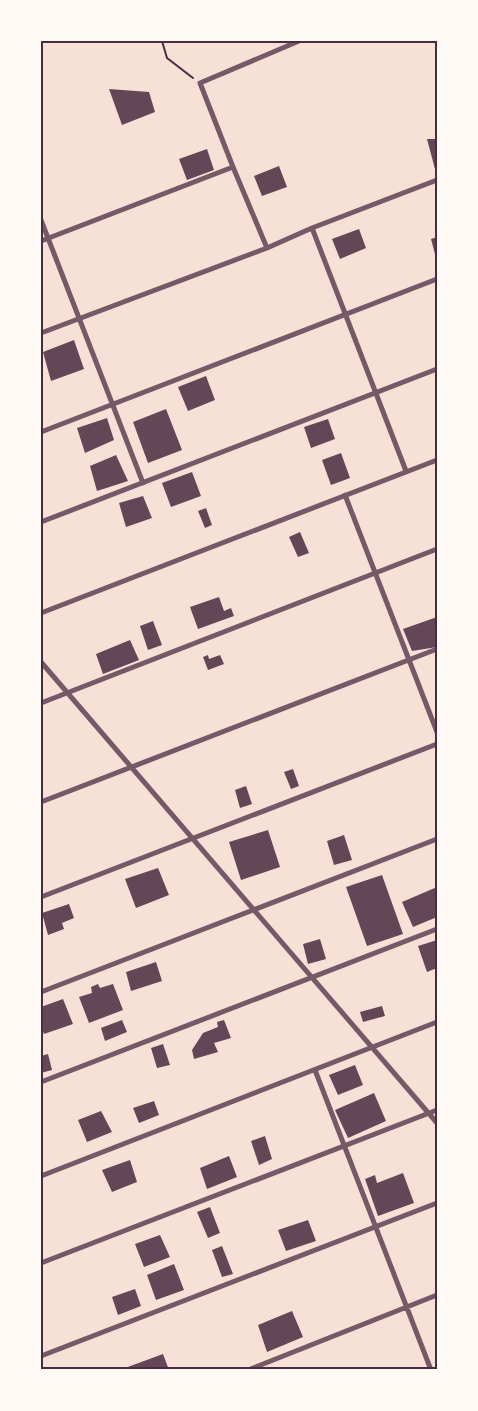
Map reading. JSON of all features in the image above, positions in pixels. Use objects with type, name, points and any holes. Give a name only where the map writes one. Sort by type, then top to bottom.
[{"type":"street","points":[[267,248],[200,83],[299,41]]},
{"type":"street","points":[[41,241],[233,167]]},
{"type":"street","points":[[41,333],[267,248],[312,228],[437,180]]},
{"type":"street","points":[[41,220],[143,483]]},
{"type":"street","points":[[312,228],[406,471]]},
{"type":"street","points":[[41,432],[437,279]]},
{"type":"street","points":[[41,522],[437,369]]},
{"type":"street","points":[[41,613],[437,460]]},
{"type":"street","points":[[345,495],[437,732]]},
{"type":"street","points":[[41,703],[437,550]]},
{"type":"street","points":[[41,802],[437,649]]},
{"type":"street","points":[[41,662],[437,1124]]},
{"type":"street","points":[[41,897],[437,744]]},
{"type":"street","points":[[41,992],[437,839]]},
{"type":"street","points":[[41,1082],[437,930]]},
{"type":"street","points":[[41,1176],[437,1022]]},
{"type":"street","points":[[314,1070],[431,1370]]},
{"type":"street","points":[[41,1263],[437,1110]]},
{"type":"street","points":[[41,1356],[437,1203]]},
{"type":"street","points":[[248,1370],[437,1295]]},
{"type":"path","points":[[162,41],[167,58],[200,83]]},
{"type":"building","points":[[109,89],[149,92],[155,112],[122,125]]},
{"type":"building","points":[[427,139],[437,139],[437,173],[436,173]]},
{"type":"building","points":[[207,149],[214,170],[187,180],[179,159]]},
{"type":"building","points":[[279,166],[287,187],[262,196],[254,176]]},
{"type":"building","points":[[359,229],[366,248],[340,259],[332,239]]},
{"type":"building","points":[[437,237],[437,257],[436,258],[431,239]]},
{"type":"building","points":[[74,340],[84,369],[51,381],[43,352]]},
{"type":"building","points":[[206,376],[215,400],[188,411],[178,387]]},
{"type":"building","points":[[166,409],[182,450],[148,463],[133,422]]},
{"type":"building","points":[[107,418],[114,440],[85,453],[77,428]]},
{"type":"building","points":[[328,419],[335,439],[311,448],[304,427]]},
{"type":"building","points":[[341,453],[350,478],[331,485],[322,460]]},
{"type":"building","points":[[116,455],[128,481],[97,491],[90,466]]},
{"type":"building","points":[[192,472],[201,496],[171,507],[162,483]]},
{"type":"building","points":[[143,496],[152,518],[126,527],[119,503]]},
{"type":"building","points":[[206,508],[212,525],[205,528],[198,511]]},
{"type":"building","points":[[300,532],[309,553],[298,557],[289,537]]},
{"type":"building","points":[[219,597],[224,611],[231,608],[234,616],[198,629],[190,607]]},
{"type":"building","points":[[437,617],[437,647],[412,651],[403,629]]},
{"type":"building","points":[[153,621],[162,645],[148,650],[140,626]]},
{"type":"building","points":[[130,640],[139,660],[103,674],[96,654]]},
{"type":"building","points":[[208,655],[209,659],[220,655],[224,664],[208,670],[203,657]]},
{"type":"building","points":[[293,769],[299,786],[291,789],[284,772]]},
{"type":"building","points":[[246,786],[252,804],[240,808],[235,790]]},
{"type":"building","points":[[268,830],[280,867],[241,880],[229,842]]},
{"type":"building","points":[[344,835],[352,860],[334,865],[327,841]]},
{"type":"building","points":[[158,868],[169,895],[136,908],[125,879]]},
{"type":"building","points":[[382,875],[403,934],[367,946],[346,887]]},
{"type":"building","points":[[437,887],[437,917],[413,927],[402,902]]},
{"type":"building","points":[[69,904],[74,918],[62,923],[64,929],[48,935],[42,913]]},
{"type":"building","points":[[320,939],[326,959],[308,964],[303,944]]},
{"type":"building","points":[[437,940],[437,968],[427,972],[418,946]]},
{"type":"building","points":[[156,962],[162,981],[131,991],[126,972]]},
{"type":"building","points":[[98,984],[100,988],[113,984],[123,1010],[89,1023],[79,997],[92,993],[91,987]]},
{"type":"building","points":[[63,999],[73,1024],[44,1034],[41,1026],[41,1007]]},
{"type":"building","points":[[382,1006],[385,1016],[363,1022],[360,1012]]},
{"type":"building","points":[[122,1020],[127,1032],[105,1041],[101,1028]]},
{"type":"building","points":[[224,1020],[231,1038],[214,1043],[218,1052],[194,1059],[192,1050],[203,1033],[218,1027],[217,1022]]},
{"type":"building","points":[[163,1044],[170,1065],[157,1068],[151,1048]]},
{"type":"building","points":[[48,1054],[52,1070],[41,1073],[41,1056]]},
{"type":"building","points":[[355,1065],[363,1085],[338,1095],[329,1075]]},
{"type":"building","points":[[374,1093],[386,1121],[348,1138],[335,1110]]},
{"type":"building","points":[[154,1101],[159,1115],[139,1123],[133,1108]]},
{"type":"building","points":[[101,1111],[112,1132],[87,1142],[78,1120]]},
{"type":"building","points":[[265,1136],[272,1159],[259,1165],[251,1141]]},
{"type":"building","points":[[229,1156],[237,1177],[207,1189],[200,1168]]},
{"type":"building","points":[[130,1160],[137,1182],[112,1192],[102,1170]]},
{"type":"building","points":[[403,1173],[414,1203],[378,1216],[365,1179],[375,1175],[377,1183]]},
{"type":"building","points":[[210,1207],[220,1233],[208,1238],[197,1212]]},
{"type":"building","points":[[308,1220],[316,1241],[286,1251],[278,1230]]},
{"type":"building","points":[[160,1235],[170,1257],[144,1267],[135,1244]]},
{"type":"building","points":[[222,1246],[233,1274],[222,1277],[212,1250]]},
{"type":"building","points":[[174,1264],[184,1290],[156,1300],[147,1275]]},
{"type":"building","points":[[135,1289],[141,1306],[118,1315],[112,1297]]},
{"type":"building","points":[[292,1311],[303,1337],[267,1352],[258,1325]]},
{"type":"building","points":[[163,1354],[169,1370],[126,1370],[125,1368]]}]
